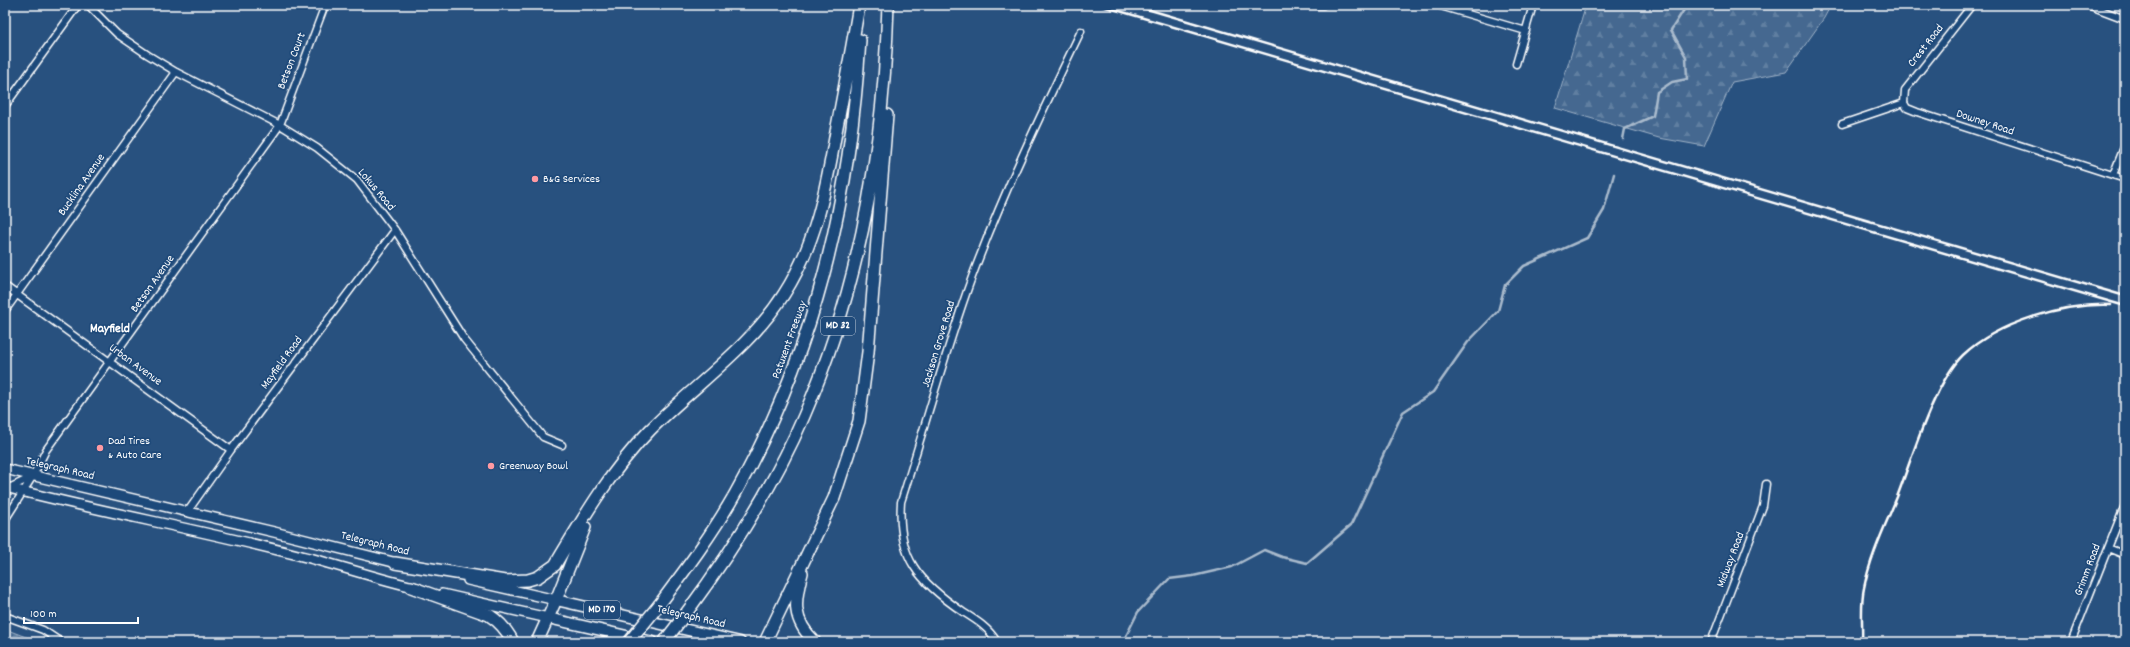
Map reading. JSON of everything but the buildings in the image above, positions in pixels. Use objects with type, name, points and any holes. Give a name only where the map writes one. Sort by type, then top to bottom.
[{"type":"highway","points":[[395,563],[505,581],[528,580],[538,577],[555,565],[620,464],[651,429],[752,334],[771,313],[794,277],[805,255],[821,209],[860,5]]},
{"type":"highway","name":"Patuxent Freeway","points":[[630,642],[690,565],[735,495],[780,405],[803,347],[816,307],[830,254],[848,159],[855,105],[860,5]]},
{"type":"highway","name":"MD 32","points":[[664,642],[713,577],[758,506],[804,416],[828,355],[842,313],[856,260],[866,210],[881,107],[888,5]]},
{"type":"highway","points":[[765,642],[834,498],[859,421],[866,380],[888,108],[888,18]]},
{"type":"highway","points":[[537,642],[556,600],[585,527],[601,494]]},
{"type":"highway","points":[[806,557],[796,600],[797,612],[799,624],[805,633],[815,642]]},
{"type":"highway","points":[[411,587],[489,615],[498,621],[513,642]]},
{"type":"main road","name":"Telegraph Road","points":[[5,470],[188,512],[395,563],[740,642]]},
{"type":"main road","name":"MD 170","points":[[6,490],[23,492],[299,555],[411,587],[653,642]]},
{"type":"street","points":[[5,106],[78,5]]},
{"type":"street","name":"Lokus Road","points":[[88,5],[117,34],[176,72],[280,125],[317,148],[357,180],[395,230],[464,339],[543,438],[562,445]]},
{"type":"street","name":"Betson Court","points":[[280,125],[325,5]]},
{"type":"street","points":[[1317,5],[1323,5]]},
{"type":"street","points":[[1437,5],[1526,31]]},
{"type":"street","points":[[1516,64],[1533,5]]},
{"type":"street","name":"Crest Road","points":[[1904,103],[1906,90],[1972,5]]},
{"type":"street","points":[[2088,5],[2125,19]]},
{"type":"street","name":"Jackson Grove Road","points":[[997,642],[985,627],[943,598],[920,577],[909,560],[904,545],[900,516],[901,502],[952,334],[973,275],[1026,146],[1081,31]]},
{"type":"street","name":"Bucklina Avenue","points":[[5,311],[176,72]]},
{"type":"street","points":[[1842,124],[1904,103]]},
{"type":"street","name":"Downey Road","points":[[1904,103],[1907,108],[1916,112],[2125,179]]},
{"type":"street","name":"Betson Avenue","points":[[5,520],[33,476],[46,450],[280,125]]},
{"type":"street","points":[[2113,175],[2125,145]]},
{"type":"street","name":"Mayfield Road","points":[[188,512],[231,450],[395,230]]},
{"type":"street","name":"Urban Avenue","points":[[5,286],[111,361],[231,450]]},
{"type":"street","points":[[6,490],[33,476]]},
{"type":"street","name":"Midway Road","points":[[1711,642],[1763,506],[1766,484]]},
{"type":"street","name":"Grimm Road","points":[[2071,642],[2125,505]]},
{"type":"street","points":[[2108,548],[2125,555]]},
{"type":"street","points":[[5,616],[43,630],[61,642]]},
{"type":"green space","points":[[1586,5],[1831,5],[1824,18],[1786,72],[1732,82],[1704,146],[1659,138],[1555,108]]},
{"type":"green space","points":[[5,629],[39,642],[5,642]]},
{"type":"waterway","points":[[1623,139],[1625,129],[1653,116],[1657,92],[1672,82],[1687,79],[1686,57],[1671,30],[1687,5]]},
{"type":"waterway","points":[[1693,5],[1714,8],[1720,5]]},
{"type":"waterway","points":[[1123,642],[1138,612],[1169,579],[1193,576],[1232,567],[1264,550],[1282,557],[1307,563],[1351,525],[1403,412],[1433,392],[1468,342],[1498,311],[1505,285],[1524,266],[1587,238],[1604,210],[1614,174]]},
{"type":"railway","points":[[1099,5],[2125,306]]},
{"type":"railway","points":[[1133,5],[2125,296]]},
{"type":"railway","points":[[1862,642],[1863,595],[1870,565],[1933,402],[1952,368],[1963,355],[1977,343],[2013,324],[2053,311],[2073,307],[2111,305]]},
{"type":"place","name":"B&G Services","points":[[535,179]]},
{"type":"place","name":"Dad Tires & Auto Care","points":[[100,448]]},
{"type":"place","name":"Greenway Bowl","points":[[491,466]]},
{"type":"district","name":"Mayfield","points":[[110,329]]}]
